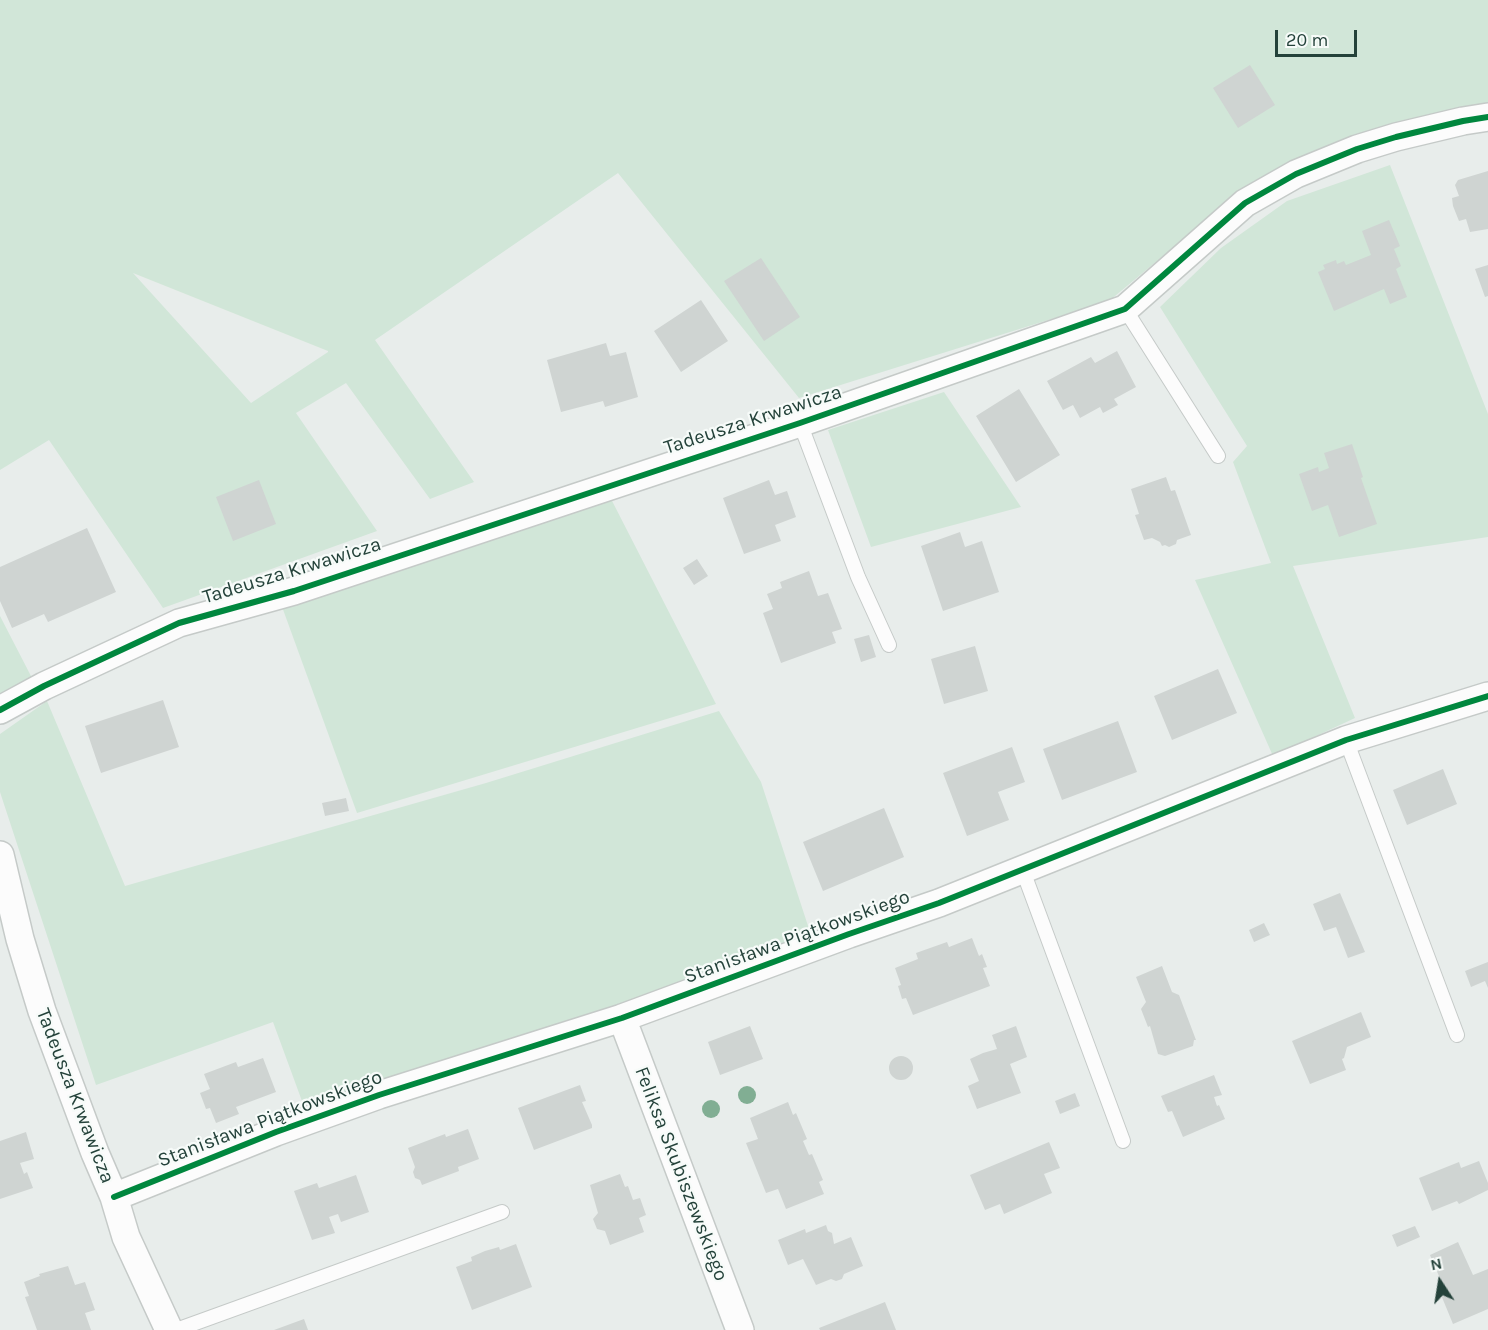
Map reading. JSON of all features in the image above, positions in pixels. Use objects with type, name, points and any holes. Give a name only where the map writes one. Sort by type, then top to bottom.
[{"type":"street","name":"Tadeusza Krwawicza","points":[[0,710],[44,686],[179,623],[294,591],[800,423],[1125,309],[1245,203],[1296,174],[1357,149],[1396,137],[1488,117]]},
{"type":"street","name":"Stanisława Piątkowskiego","points":[[114,1197],[276,1132],[369,1098],[622,1018],[1023,871],[1346,740],[1488,696]]},
{"type":"street","name":"Tadeusza Krwawicza","points":[[0,855],[20,939],[42,1011],[95,1153],[114,1197],[126,1237],[169,1330]]},
{"type":"street","name":"Feliksa Skubiszewskiego","points":[[622,1018],[740,1330]]},
{"type":"lane","points":[[1125,309],[1218,456]]},
{"type":"lane","points":[[800,423],[858,577],[889,645]]},
{"type":"lane","points":[[1346,740],[1457,1035]]},
{"type":"lane","points":[[1023,871],[1124,1141]]},
{"type":"lane","points":[[176,1330],[502,1212]]},
{"type":"green space","points":[[0,0],[1488,0],[1488,106],[1236,195],[1109,301],[799,398],[618,173],[375,340],[474,482],[430,499],[346,383],[296,413],[377,531],[163,608],[49,440],[0,470]],"holes":[[[133,273],[328,351],[251,403]]]},
{"type":"green space","points":[[1390,165],[1488,414],[1488,537],[1293,566],[1355,718],[1273,756],[1195,580],[1271,563],[1233,462],[1247,446],[1160,307],[1221,248],[1287,201]]},
{"type":"green space","points":[[944,392],[1021,507],[871,547],[828,430]]},
{"type":"green space","points":[[609,495],[716,704],[357,813],[281,604]]},
{"type":"green space","points":[[0,616],[32,678],[0,695]]},
{"type":"green space","points":[[47,701],[125,886],[486,783],[719,711],[761,782],[811,935],[626,1002],[306,1112],[273,1022],[96,1085],[0,792],[0,734]]},
{"type":"building","points":[[1250,65],[1275,105],[1238,128],[1213,88]]},
{"type":"building","points":[[1488,171],[1488,229],[1470,232],[1466,219],[1459,221],[1453,206],[1452,198],[1459,196],[1455,185],[1458,180]]},
{"type":"building","points":[[1389,220],[1400,246],[1394,249],[1401,266],[1396,269],[1407,297],[1390,304],[1384,289],[1334,311],[1318,272],[1325,269],[1323,265],[1336,260],[1337,264],[1344,261],[1346,265],[1371,255],[1362,231]]},
{"type":"building","points":[[761,258],[800,317],[764,341],[724,281]]},
{"type":"building","points":[[1488,265],[1488,296],[1485,297],[1475,269]]},
{"type":"building","points":[[701,300],[728,341],[681,372],[654,331]]},
{"type":"building","points":[[606,343],[610,356],[626,352],[638,397],[605,407],[603,401],[561,412],[547,360]]},
{"type":"building","points":[[1117,351],[1136,387],[1114,399],[1118,405],[1103,413],[1100,407],[1080,418],[1073,405],[1063,410],[1047,381],[1091,357],[1095,363]]},
{"type":"building","points":[[1019,389],[1060,455],[1016,482],[976,416]]},
{"type":"building","points":[[1352,444],[1377,524],[1339,537],[1328,505],[1312,511],[1299,474],[1318,467],[1319,472],[1329,468],[1324,453]]},
{"type":"building","points":[[1166,477],[1171,491],[1175,490],[1191,535],[1177,540],[1176,544],[1169,547],[1162,546],[1160,542],[1152,538],[1144,540],[1135,515],[1139,514],[1131,489]]},
{"type":"building","points":[[259,480],[276,524],[233,541],[216,497]]},
{"type":"building","points":[[769,480],[775,495],[787,491],[796,517],[775,525],[781,541],[744,554],[723,498]]},
{"type":"building","points":[[87,528],[116,592],[48,622],[44,614],[12,628],[0,601],[0,567]]},
{"type":"building","points":[[960,532],[965,547],[982,541],[999,592],[943,611],[921,546]]},
{"type":"building","points":[[697,559],[708,576],[694,585],[683,568]]},
{"type":"building","points":[[809,571],[818,596],[828,593],[842,629],[832,632],[836,643],[781,663],[763,613],[773,609],[767,594],[782,588],[780,582]]},
{"type":"building","points":[[869,635],[876,657],[861,662],[854,639]]},
{"type":"building","points":[[975,646],[988,691],[944,704],[931,659]]},
{"type":"building","points":[[1218,669],[1237,713],[1172,740],[1154,696]]},
{"type":"building","points":[[163,700],[179,747],[101,773],[85,726]]},
{"type":"building","points":[[1118,721],[1137,772],[1062,800],[1043,749]]},
{"type":"building","points":[[1012,747],[1025,782],[998,792],[1009,820],[967,836],[943,773]]},
{"type":"building","points":[[1443,769],[1457,804],[1407,825],[1393,790]]},
{"type":"building","points":[[346,798],[349,811],[325,816],[322,803]]},
{"type":"building","points":[[884,808],[904,857],[823,891],[803,842]]},
{"type":"building","points":[[1340,893],[1365,952],[1348,958],[1336,927],[1324,931],[1313,904]]},
{"type":"building","points":[[1264,923],[1270,935],[1254,942],[1249,930]]},
{"type":"building","points":[[972,938],[979,956],[982,954],[987,967],[983,968],[990,986],[913,1015],[906,998],[902,999],[898,986],[901,985],[895,968],[918,959],[916,953],[947,942],[949,947]]},
{"type":"building","points":[[1488,962],[1488,988],[1485,981],[1471,987],[1465,971]]},
{"type":"building","points":[[1162,966],[1172,992],[1179,995],[1196,1040],[1193,1046],[1165,1056],[1158,1054],[1150,1026],[1148,1027],[1141,1009],[1146,1002],[1136,977]]},
{"type":"building","points":[[1361,1012],[1371,1037],[1347,1047],[1342,1059],[1346,1070],[1310,1084],[1292,1041]]},
{"type":"building","points":[[750,1026],[763,1059],[720,1075],[708,1042]]},
{"type":"building","points":[[1016,1026],[1027,1057],[1010,1064],[1021,1093],[977,1109],[968,1086],[979,1081],[970,1059],[997,1049],[992,1035]]},
{"type":"building","points":[[901,1056],[906,1057],[912,1063],[912,1073],[906,1079],[901,1080],[896,1079],[890,1073],[889,1068],[890,1063],[896,1057]]},
{"type":"building","points":[[263,1058],[276,1092],[236,1107],[239,1114],[216,1123],[210,1108],[206,1109],[200,1093],[210,1089],[204,1074],[236,1062],[238,1067]]},
{"type":"building","points":[[1214,1075],[1222,1095],[1214,1097],[1225,1119],[1183,1137],[1172,1111],[1168,1112],[1161,1096]]},
{"type":"building","points":[[580,1085],[586,1101],[582,1102],[592,1128],[534,1150],[518,1108]]},
{"type":"building","points":[[1075,1093],[1080,1106],[1060,1114],[1055,1101]]},
{"type":"building","points":[[788,1102],[793,1115],[796,1113],[807,1139],[803,1141],[809,1155],[812,1154],[823,1180],[819,1182],[824,1194],[786,1209],[778,1189],[766,1193],[746,1143],[758,1139],[750,1118]]},
{"type":"building","points":[[468,1129],[479,1159],[458,1167],[459,1171],[422,1185],[420,1180],[415,1178],[413,1172],[415,1167],[408,1148],[445,1134],[446,1137]]},
{"type":"building","points":[[26,1132],[34,1159],[20,1163],[24,1174],[27,1172],[33,1188],[0,1199],[0,1141]]},
{"type":"building","points":[[1049,1142],[1060,1168],[1044,1174],[1052,1193],[1004,1214],[1000,1204],[985,1210],[970,1175]]},
{"type":"building","points":[[1479,1161],[1488,1183],[1488,1190],[1459,1204],[1457,1201],[1432,1211],[1419,1178],[1459,1162],[1461,1168]]},
{"type":"building","points":[[620,1174],[633,1200],[640,1198],[646,1215],[639,1218],[644,1232],[610,1245],[605,1231],[597,1229],[593,1219],[598,1213],[590,1185]]},
{"type":"building","points":[[356,1175],[369,1212],[341,1222],[338,1214],[329,1217],[335,1233],[312,1240],[294,1191],[317,1183],[319,1188]]},
{"type":"building","points":[[826,1225],[828,1231],[832,1233],[834,1244],[851,1237],[863,1266],[844,1274],[842,1279],[836,1281],[831,1279],[816,1285],[803,1259],[788,1265],[778,1240],[805,1229],[806,1233]]},
{"type":"building","points":[[1415,1226],[1420,1237],[1397,1247],[1392,1235]]},
{"type":"building","points":[[1458,1242],[1473,1275],[1488,1269],[1488,1309],[1453,1324],[1439,1290],[1444,1288],[1430,1255]]},
{"type":"building","points":[[516,1244],[532,1287],[472,1310],[456,1267],[472,1261],[471,1257],[485,1251],[499,1247],[500,1250]]},
{"type":"building","points":[[68,1266],[75,1285],[85,1282],[95,1310],[85,1313],[91,1330],[37,1330],[25,1297],[29,1296],[24,1282],[40,1276],[39,1274]]},
{"type":"building","points":[[885,1302],[896,1330],[820,1330],[819,1328]]},
{"type":"building","points":[[304,1319],[308,1330],[274,1330]]},
{"type":"cycle path","points":[[0,710],[44,686],[179,623],[294,591],[800,423],[1125,309],[1245,203],[1296,174],[1357,149],[1396,137],[1488,117]]},
{"type":"cycle path","points":[[114,1197],[276,1132],[379,1095],[622,1018],[939,903],[1346,740],[1488,696]]}]
